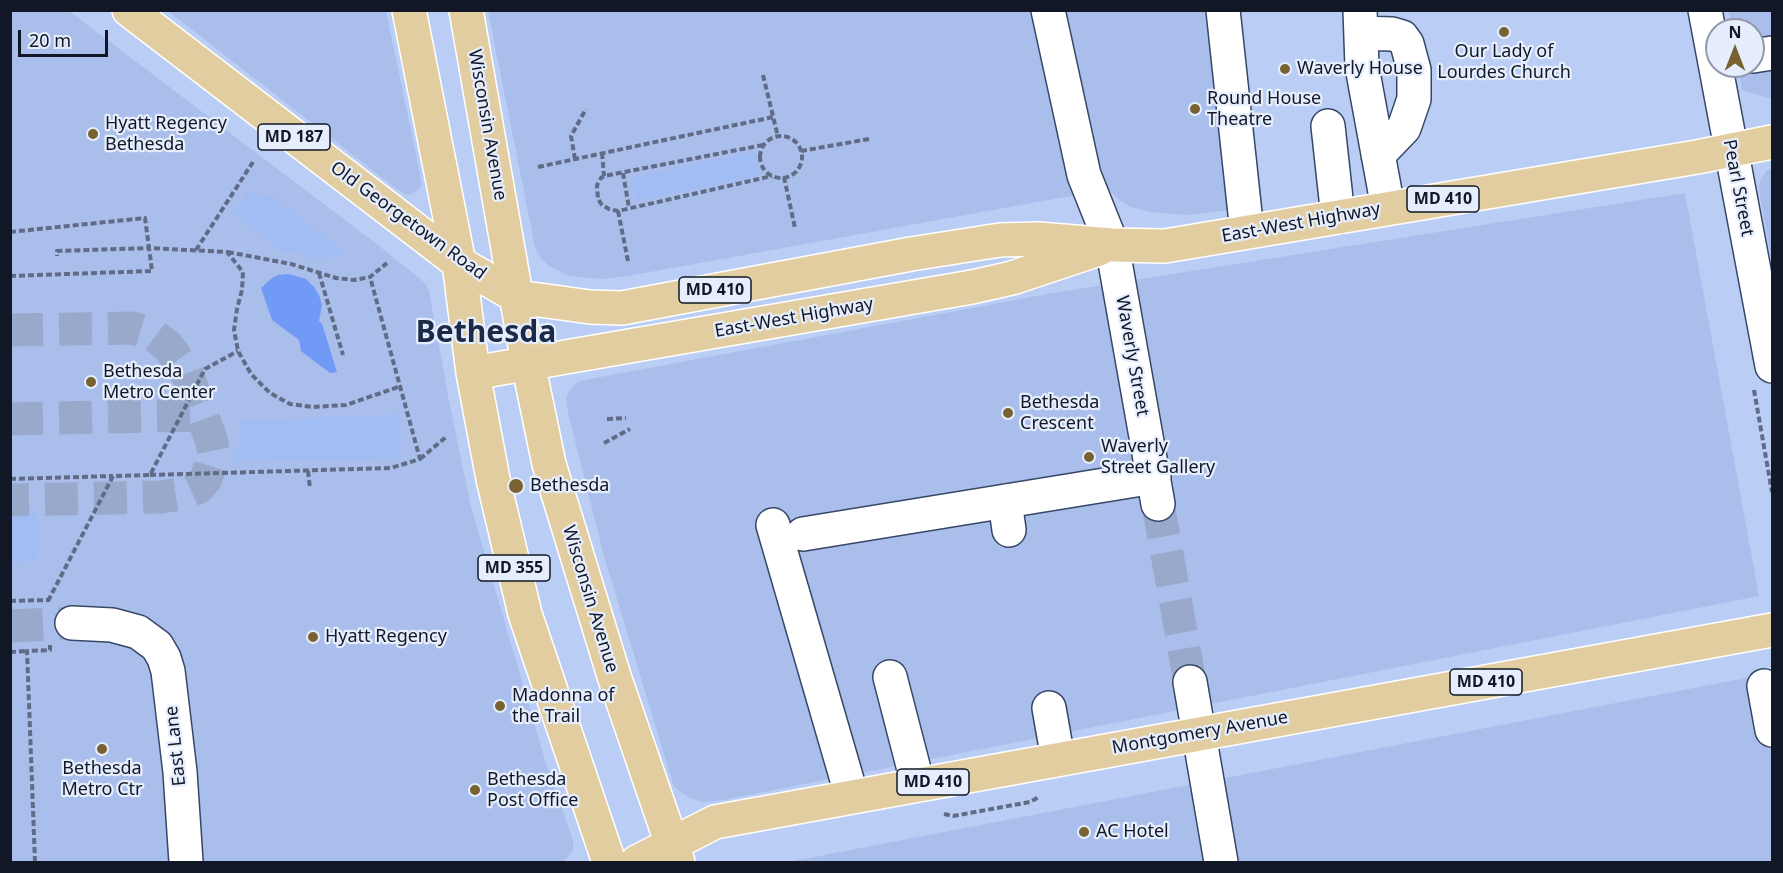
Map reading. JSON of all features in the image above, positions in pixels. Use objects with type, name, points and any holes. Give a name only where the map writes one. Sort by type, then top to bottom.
[{"type":"main road","name":"Old Georgetown Road","points":[[129,10],[459,263],[518,297]]},
{"type":"main road","name":"MD 355","points":[[409,10],[459,263],[473,373],[493,479],[525,614],[609,862]]},
{"type":"main road","name":"Wisconsin Avenue","points":[[466,10],[528,363],[549,464],[614,676],[674,854]]},
{"type":"main road","name":"East-West Highway","points":[[518,297],[590,307],[622,308],[1000,240],[1038,239],[1165,246],[1773,142]]},
{"type":"main road","name":"East-West Highway","points":[[473,373],[972,287],[1012,278],[1112,244]]},
{"type":"main road","name":"Montgomery Avenue","points":[[637,862],[674,854],[715,822],[1773,630]]},
{"type":"street","name":"Waverly Street","points":[[852,797],[788,529],[1007,516],[1156,490],[1112,244],[1084,175],[1048,10]]},
{"type":"street","points":[[1223,10],[1247,232]]},
{"type":"street","points":[[1378,155],[1404,128],[1414,99],[1414,70],[1407,44],[1402,37],[1360,22],[1362,67],[1378,155],[1388,208]]},
{"type":"street","name":"Pearl Street","points":[[1719,78],[1730,150],[1771,351]]},
{"type":"street","points":[[1328,126],[1338,216]]},
{"type":"street","name":"East Lane","points":[[72,623],[124,627],[146,637],[157,646],[164,658],[168,672],[180,772],[186,862]]},
{"type":"street","points":[[890,678],[918,785]]},
{"type":"street","points":[[1190,681],[1221,862]]},
{"type":"street","points":[[1764,686],[1773,730]]},
{"type":"street","points":[[1049,708],[1059,759]]},
{"type":"path","points":[[763,75],[778,137]]},
{"type":"path","points":[[575,159],[571,136],[586,109]]},
{"type":"path","points":[[538,167],[773,117]]},
{"type":"path","points":[[778,137],[787,137],[796,142],[801,151],[802,159],[799,167],[791,175],[772,176],[618,211],[609,210],[598,200],[597,185],[604,176],[763,145],[778,137]]},
{"type":"path","points":[[801,151],[869,139]]},
{"type":"path","points":[[763,145],[760,162],[772,176]]},
{"type":"path","points":[[602,153],[604,176]]},
{"type":"path","points":[[196,250],[253,162]]},
{"type":"path","points":[[623,173],[629,208]]},
{"type":"path","points":[[784,177],[795,228]]},
{"type":"path","points":[[618,211],[628,261]]},
{"type":"path","points":[[10,232],[144,218],[152,271],[10,276]]},
{"type":"path","points":[[57,256],[57,250],[149,248],[227,252],[291,264],[319,273],[354,280],[370,277],[387,263]]},
{"type":"path","points":[[227,252],[243,272],[234,330],[238,351],[251,374],[270,393],[290,404],[314,407],[346,405],[401,386]]},
{"type":"path","points":[[319,273],[343,355]]},
{"type":"path","points":[[370,277],[420,459]]},
{"type":"path","points":[[150,475],[205,369],[238,351]]},
{"type":"path","points":[[618,423],[607,419],[626,418]]},
{"type":"path","points":[[611,434],[604,443],[630,429]]},
{"type":"path","points":[[10,479],[391,468],[420,459],[446,437]]},
{"type":"path","points":[[308,471],[310,488]]},
{"type":"path","points":[[69,559],[113,476]]},
{"type":"path","points":[[10,601],[48,600]]},
{"type":"path","points":[[10,652],[27,651]]},
{"type":"path","points":[[28,668],[35,862]]},
{"type":"shaded area","points":[[10,11],[69,11],[425,283],[429,291],[471,507],[547,767],[573,840],[573,851],[563,862],[11,862]]},
{"type":"shaded area","points":[[168,11],[386,11],[421,179],[419,189],[410,195],[394,187]]},
{"type":"shaded area","points":[[488,11],[1209,11],[1237,209],[1188,215],[1151,212],[1130,207],[1109,189],[628,276],[601,279],[569,276],[549,266],[540,257],[535,247]]},
{"type":"shaded area","points":[[1729,11],[1772,11],[1772,99],[1742,90],[1740,78],[1765,78],[1765,18],[1730,18]]},
{"type":"shaded area","points":[[757,151],[756,161],[762,175],[636,201],[631,178]]},
{"type":"shaded area","points":[[1772,169],[1772,264],[1759,189],[1760,181],[1766,171]]},
{"type":"shaded area","points":[[247,192],[255,192],[263,196],[271,195],[344,251],[340,257],[307,258],[298,251],[283,252],[233,213]]},
{"type":"shaded area","points":[[1685,193],[1759,596],[718,801],[702,802],[688,797],[674,787],[604,556],[568,413],[566,398],[572,387],[579,381],[1053,293]]},
{"type":"shaded area","points":[[400,414],[401,458],[234,462],[234,450],[240,450],[240,421]]},
{"type":"shaded area","points":[[11,508],[33,508],[39,530],[37,561],[11,562]]},
{"type":"shaded area","points":[[1772,673],[1772,862],[788,862]]},
{"type":"water","points":[[289,274],[306,279],[319,295],[322,305],[319,321],[322,324],[337,372],[330,373],[301,351],[299,340],[272,320],[261,288],[278,275]]},
{"type":"tunnel","points":[[10,330],[132,328],[152,334],[168,346],[187,373],[214,453],[206,479],[199,487],[186,493],[161,497],[10,500]]},
{"type":"tunnel","points":[[10,419],[202,415]]},
{"type":"tunnel","points":[[1158,504],[1190,682]]},
{"type":"tunnel","points":[[10,626],[72,623]]},
{"type":"place","name":"Our Lady of Lourdes Church","points":[[1504,32]]},
{"type":"place","name":"Waverly House","points":[[1285,69]]},
{"type":"place","name":"Round House Theatre","points":[[1195,109]]},
{"type":"place","name":"Hyatt Regency Bethesda","points":[[93,134]]},
{"type":"place","name":"Bethesda Metro Center","points":[[91,382]]},
{"type":"place","name":"Bethesda Crescent","points":[[1008,413]]},
{"type":"place","name":"Waverly Street Gallery","points":[[1089,457]]},
{"type":"place","name":"Bethesda","points":[[516,486]]},
{"type":"place","name":"Hyatt Regency","points":[[313,637]]},
{"type":"place","name":"Madonna of the Trail","points":[[500,706]]},
{"type":"place","name":"Bethesda Metro Ctr","points":[[102,749]]},
{"type":"place","name":"Bethesda Post Office","points":[[475,790]]},
{"type":"place","name":"AC Hotel","points":[[1084,832]]},
{"type":"district","name":"Bethesda","points":[[486,333]]}]
